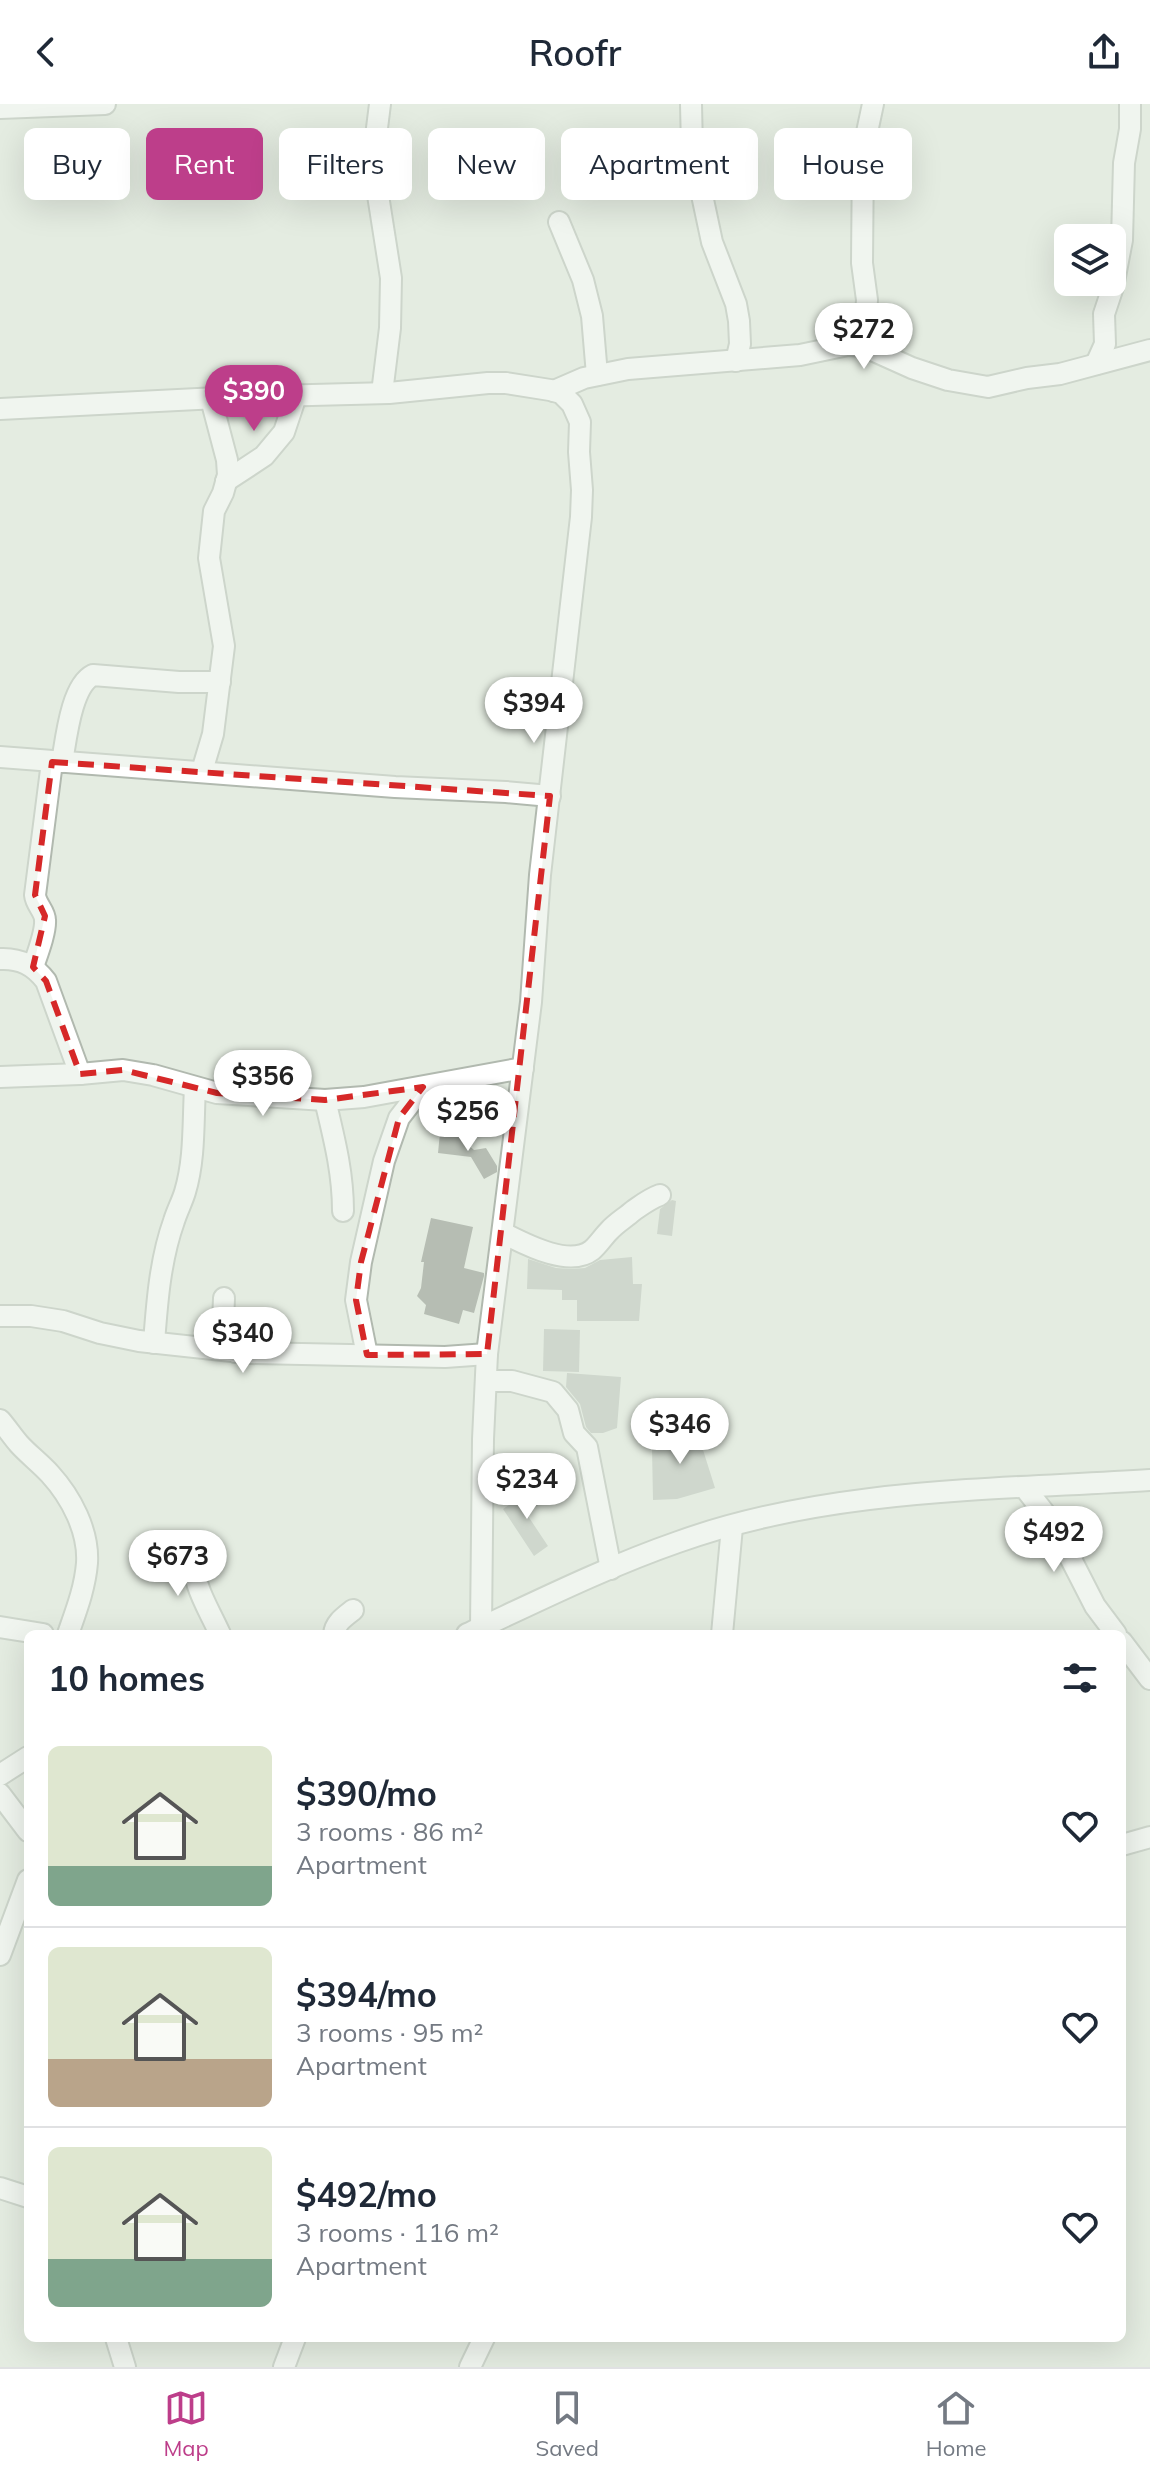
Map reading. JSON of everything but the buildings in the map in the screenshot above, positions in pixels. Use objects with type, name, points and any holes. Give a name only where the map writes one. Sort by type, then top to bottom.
[{"type":"street","points":[[0,108],[105,104]]},
{"type":"street","points":[[380,104],[375,176],[391,278],[389,340],[382,393]]},
{"type":"street","points":[[691,104],[692,148],[712,242],[736,304],[739,321],[740,344],[736,361]]},
{"type":"street","points":[[851,345],[866,312],[862,263],[863,151],[873,104]]},
{"type":"street","points":[[1096,364],[1105,344],[1104,314],[1122,240],[1124,163],[1130,129],[1130,104]]},
{"type":"street","points":[[559,222],[583,280],[592,316],[596,376],[576,411]]},
{"type":"street","points":[[554,391],[596,376],[628,369],[800,355],[851,345],[863,346],[912,368],[988,387],[1060,374],[1150,350]]},
{"type":"street","points":[[0,409],[382,393],[506,383],[561,393],[576,411],[580,422],[581,517],[540,875],[531,1002],[487,1354],[473,1630]]},
{"type":"street","points":[[226,481],[264,456],[284,432],[296,396]]},
{"type":"street","points":[[202,771],[213,734],[224,646],[209,547],[214,511],[226,481],[227,460],[211,399]]},
{"type":"street","points":[[33,967],[45,926],[44,915],[35,895],[57,762],[79,690],[86,678],[93,675],[220,682]]},
{"type":"street","points":[[0,757],[550,796]]},
{"type":"street","points":[[0,959],[25,962],[46,981],[80,1074]]},
{"type":"street","points":[[0,1077],[123,1070],[217,1093],[325,1100],[364,1097],[523,1068]]},
{"type":"street","points":[[367,1355],[356,1300],[361,1262],[384,1161],[399,1118],[423,1087]]},
{"type":"street","points":[[154,1343],[164,1262],[191,1162],[195,1088]]},
{"type":"street","points":[[325,1100],[339,1155],[343,1211]]},
{"type":"street","points":[[503,1233],[539,1250],[580,1256],[592,1250],[607,1232],[647,1200],[660,1195]]},
{"type":"street","points":[[224,1298],[223,1322],[235,1352]]},
{"type":"street","points":[[0,1316],[42,1317],[100,1333],[154,1343],[235,1352],[445,1357],[487,1354]]},
{"type":"street","points":[[486,1381],[512,1381],[553,1392],[568,1410],[574,1433],[587,1447],[611,1569]]},
{"type":"street","points":[[0,1420],[68,1497],[79,1522],[87,1564],[80,1600],[69,1630]]},
{"type":"street","points":[[477,1630],[679,1541],[775,1515],[884,1496],[1150,1480]]},
{"type":"street","points":[[1025,1488],[1053,1524],[1095,1606],[1113,1630]]},
{"type":"street","points":[[722,1630],[732,1527]]},
{"type":"street","points":[[193,1550],[196,1586],[218,1630]]},
{"type":"street","points":[[335,1630],[353,1610]]},
{"type":"street","points":[[0,1627],[24,1631]]},
{"type":"street","points":[[1126,1647],[1150,1679]]},
{"type":"street","points":[[0,1775],[24,1760]]},
{"type":"street","points":[[3,1802],[24,1826]]},
{"type":"street","points":[[1126,1844],[1150,1837]]},
{"type":"street","points":[[2,1950],[24,1891]]},
{"type":"street","points":[[2,1950],[24,1937]]},
{"type":"street","points":[[0,2188],[24,2196]]},
{"type":"street","points":[[117,2342],[125,2367]]},
{"type":"street","points":[[284,2367],[293,2342]]},
{"type":"street","points":[[470,2367],[482,2342]]},
{"type":"highlighted area","points":[[52,762],[550,796],[487,1354],[367,1355],[356,1300],[361,1262],[399,1118],[423,1087],[325,1100],[217,1093],[123,1070],[80,1074],[46,981],[33,967],[45,916],[35,895]]}]
